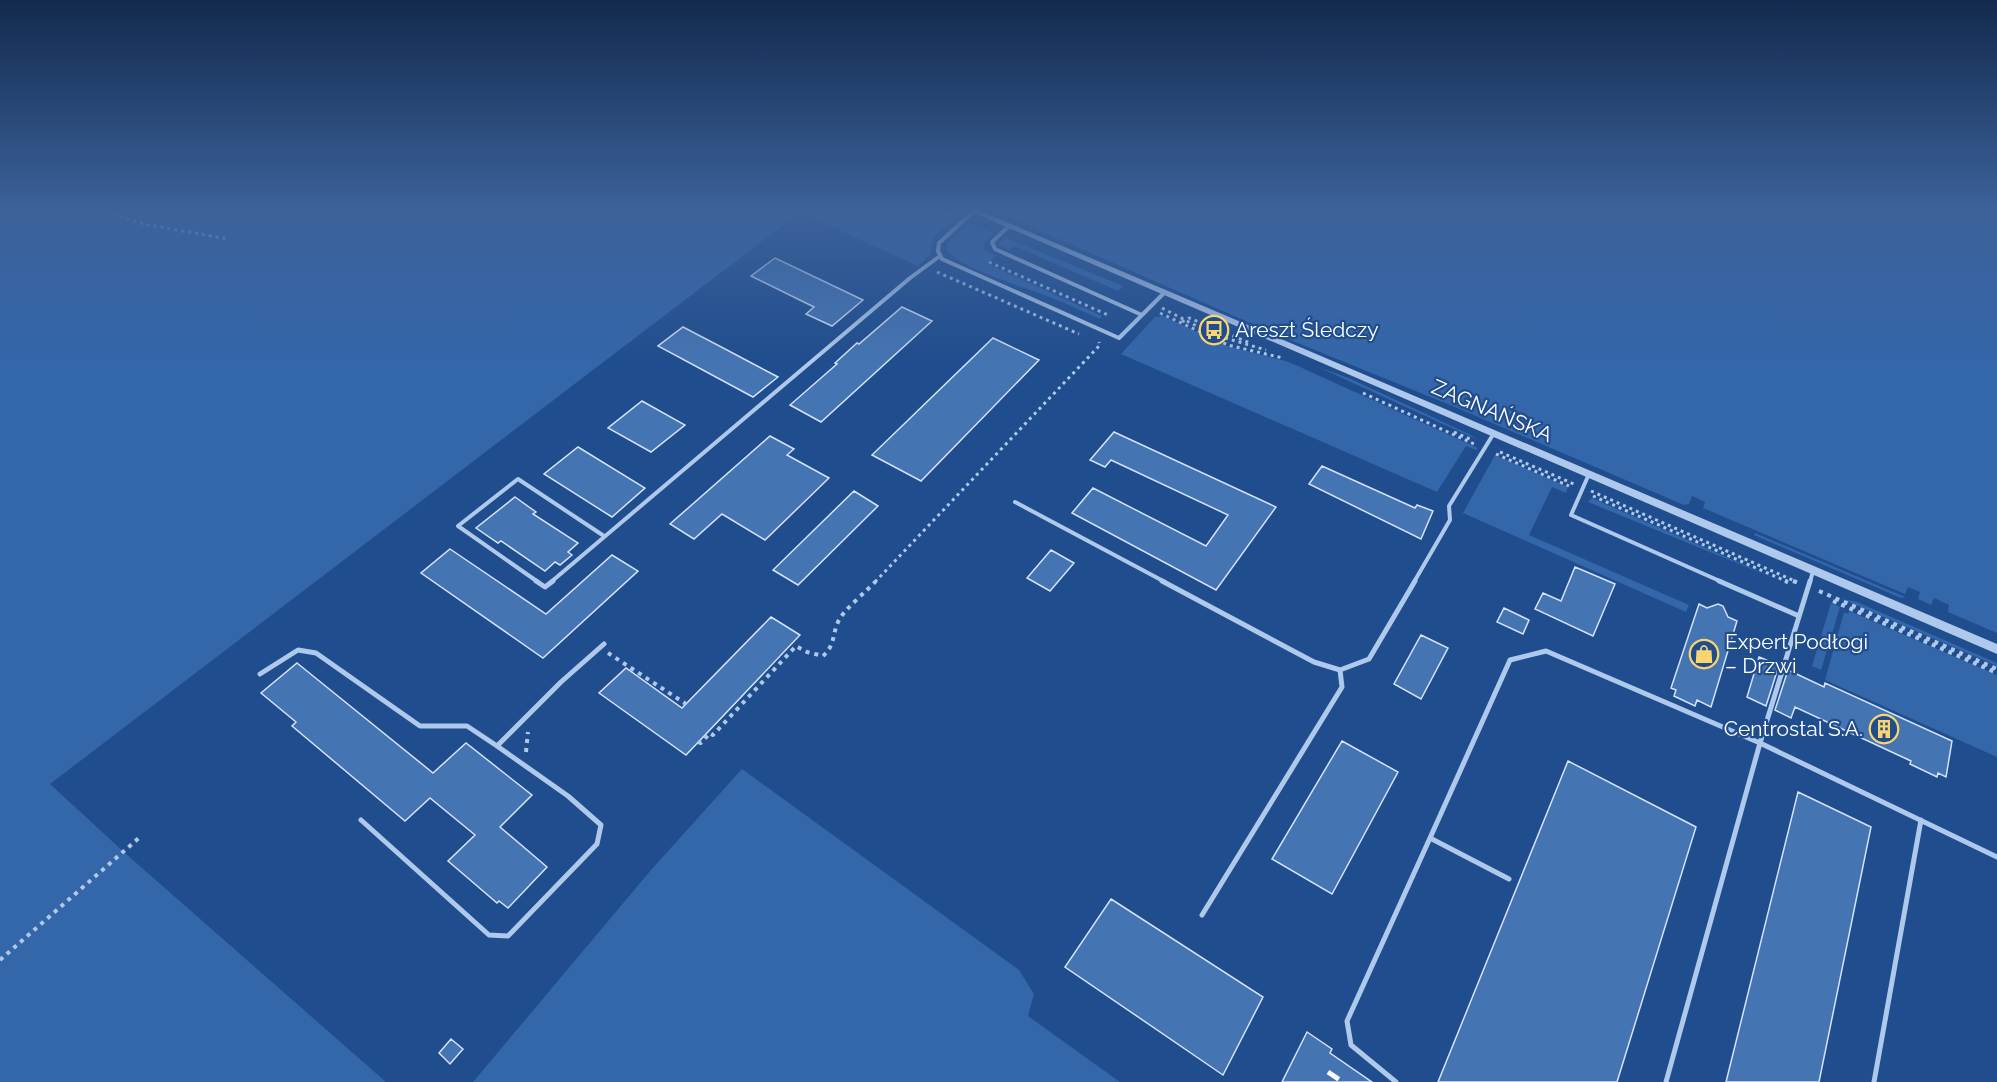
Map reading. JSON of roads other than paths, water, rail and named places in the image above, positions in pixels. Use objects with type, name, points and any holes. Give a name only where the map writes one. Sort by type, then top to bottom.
[{"type":"street","name":"ZAGNAŃSKA","points":[[1091,260],[1997,649]]},
{"type":"lane","points":[[604,536],[518,479],[458,526],[544,587],[933,260]]},
{"type":"lane","points":[[946,260],[1119,338],[1166,292]]},
{"type":"lane","points":[[1020,260],[1142,315]]},
{"type":"lane","points":[[1015,502],[1314,663],[1340,670],[1369,659],[1450,520],[1449,506],[1494,433]]},
{"type":"lane","points":[[1589,474],[1571,515],[1799,616]]},
{"type":"lane","points":[[1666,1082],[1760,743],[1813,571]]},
{"type":"lane","points":[[497,746],[561,682],[604,644]]},
{"type":"lane","points":[[260,674],[298,650],[316,653],[420,726],[467,726],[568,796],[601,825],[597,843],[508,936],[489,934],[361,820]]},
{"type":"lane","points":[[1396,1082],[1351,1045],[1347,1021],[1510,660],[1546,651],[1760,743],[1997,857]]},
{"type":"lane","points":[[1202,915],[1342,687],[1340,670]]},
{"type":"lane","points":[[1874,1082],[1921,820]]},
{"type":"lane","points":[[1430,838],[1509,879]]},
{"type":"railway","points":[[1328,1072],[1343,1082]]},
{"type":"place","name":"Areszt Śledczy","points":[[1214,330]]},
{"type":"place","name":"Expert Podłogi – Drzwi","points":[[1704,654]]},
{"type":"place","name":"Centrostal S.A.","points":[[1884,729]]}]
